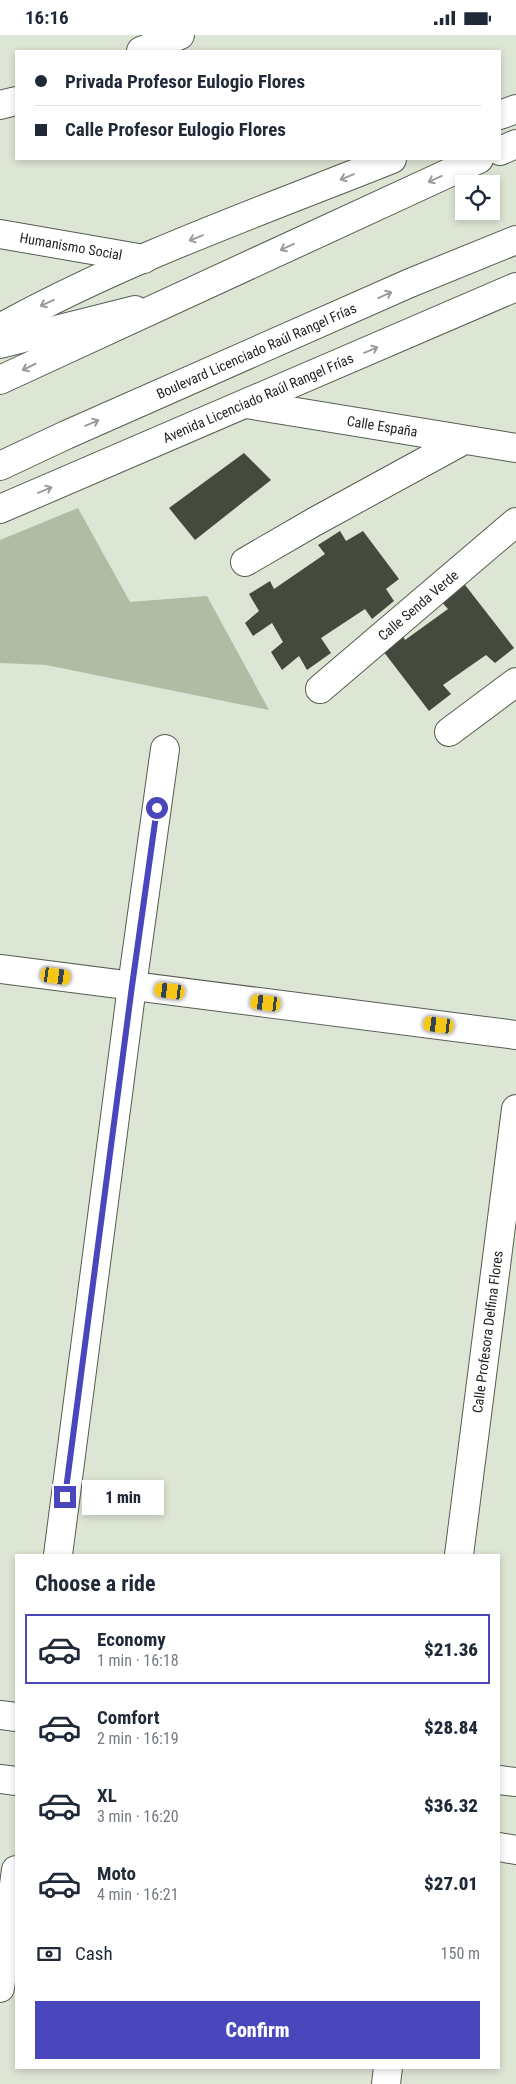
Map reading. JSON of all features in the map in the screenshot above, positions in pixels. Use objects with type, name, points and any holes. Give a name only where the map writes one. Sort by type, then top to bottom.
[{"type":"street","points":[[143,50],[180,35]]},
{"type":"street","points":[[0,105],[15,101]]},
{"type":"street","points":[[501,115],[516,109]]},
{"type":"street","points":[[501,151],[516,145]]},
{"type":"street","points":[[0,328],[34,309],[144,259],[390,160]]},
{"type":"street","points":[[0,380],[477,160]]},
{"type":"street","name":"Humanismo Social","points":[[0,234],[144,259]]},
{"type":"street","name":"Boulevard Licenciado Raúl Rangel Frías","points":[[0,466],[410,283],[516,240]]},
{"type":"street","name":"Avenida Licenciado Raúl Rangel Frías","points":[[0,509],[508,295]]},
{"type":"street","points":[[0,343],[168,302]]},
{"type":"street","name":"Calle España","points":[[246,404],[516,447]]},
{"type":"street","points":[[0,449],[66,435]]},
{"type":"street","points":[[245,563],[314,522],[464,440]]},
{"type":"street","name":"Calle Senda Verde","points":[[320,689],[516,522]]},
{"type":"street","points":[[450,732],[516,682]]},
{"type":"street","points":[[58,1554],[132,986],[165,749]]},
{"type":"street","points":[[0,969],[516,1035]]},
{"type":"street","name":"Calle Profesora Delfina Flores","points":[[459,1554],[516,1109]]},
{"type":"street","points":[[0,1715],[15,1717]]},
{"type":"street","points":[[0,1779],[15,1781]]},
{"type":"street","points":[[500,1780],[516,1782]]},
{"type":"street","points":[[500,1847],[516,1850]]},
{"type":"street","points":[[0,1987],[15,1877]]},
{"type":"street","points":[[386,2084],[388,2069]]},
{"type":"green space","points":[[78,508],[130,602],[207,596],[269,710],[46,665],[0,663],[0,540]]},
{"type":"building","points":[[244,453],[271,480],[195,540],[169,508]]},
{"type":"building","points":[[340,531],[346,541],[363,531],[399,579],[386,589],[394,601],[372,619],[365,609],[321,638],[331,653],[307,670],[299,656],[282,670],[271,652],[283,642],[272,623],[253,636],[245,623],[259,611],[249,594],[270,581],[274,589],[325,554],[318,545]]},
{"type":"building","points":[[462,581],[514,648],[495,663],[486,655],[443,685],[451,694],[429,711],[380,647],[401,632],[405,640],[448,609],[438,598]]},
{"type":"route","points":[[65,1497],[157,808]]}]
